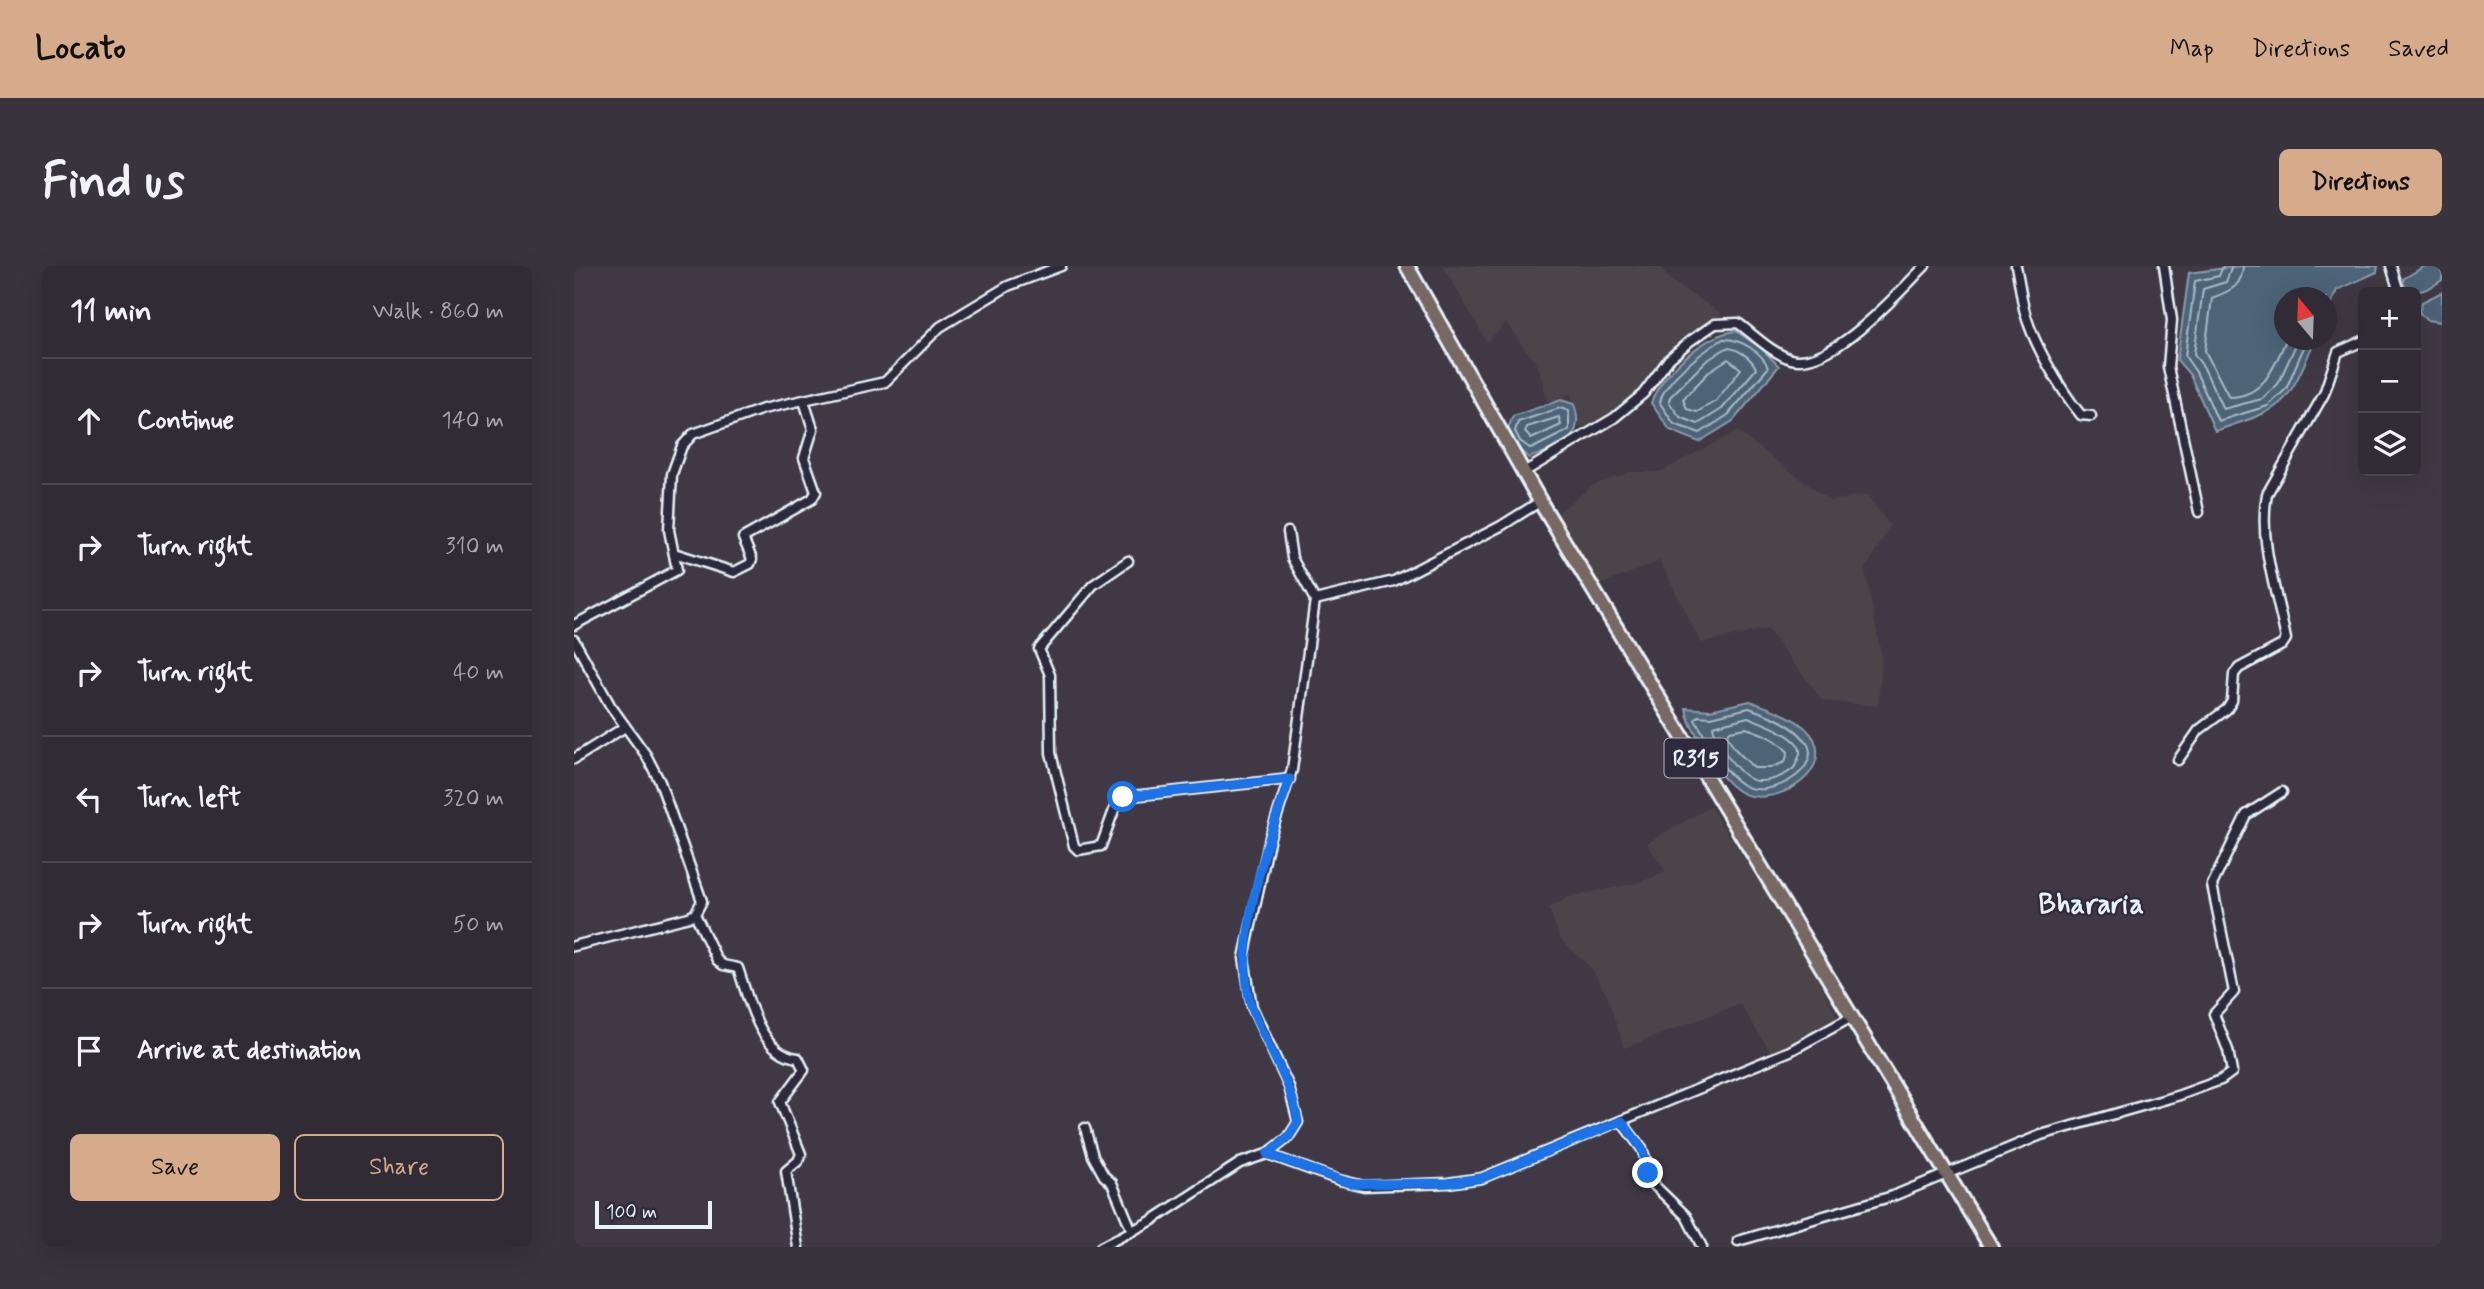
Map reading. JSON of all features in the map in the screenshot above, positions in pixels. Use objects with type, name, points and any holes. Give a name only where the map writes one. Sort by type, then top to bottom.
[{"type":"main road","name":"R315","points":[[1407,266],[1541,501],[1992,1247]]},
{"type":"street","points":[[574,625],[671,576],[677,570],[677,554],[670,530],[672,474],[682,446],[693,434],[763,409],[885,383],[940,327],[1009,286],[1062,266]]},
{"type":"street","points":[[1524,472],[1614,418],[1643,394],[1669,359],[1715,324],[1738,323],[1777,352],[1792,359],[1803,359],[1844,343],[1924,266]]},
{"type":"street","points":[[2016,266],[2024,311],[2050,366],[2081,415],[2091,416]]},
{"type":"street","points":[[2164,266],[2172,320],[2168,367],[2199,512]]},
{"type":"street","points":[[2391,266],[2397,287]]},
{"type":"street","points":[[2178,760],[2199,730],[2227,709],[2232,701],[2234,674],[2239,667],[2282,645],[2286,639],[2268,552],[2264,509],[2267,494],[2324,394],[2338,352],[2358,343]]},
{"type":"street","points":[[677,554],[734,572],[740,570],[750,564],[751,559],[743,538],[747,534],[812,499],[816,492],[804,458],[813,429],[804,401]]},
{"type":"street","points":[[1315,600],[1394,581],[1502,526],[1541,501]]},
{"type":"street","points":[[1101,1247],[1132,1231],[1240,1164],[1267,1154],[1288,1138],[1298,1122],[1289,1087],[1252,1007],[1244,958],[1270,837],[1290,779],[1315,600],[1292,558],[1288,532]]},
{"type":"street","points":[[1128,561],[1093,585],[1039,649],[1050,675],[1051,753],[1073,846],[1078,850],[1101,846],[1117,802],[1123,797],[1290,779]]},
{"type":"street","points":[[574,640],[660,782],[702,901],[695,914],[574,946]]},
{"type":"street","points":[[574,759],[625,727]]},
{"type":"street","points":[[1738,1241],[1893,1196],[2041,1135],[2177,1096],[2221,1080],[2232,1072],[2228,1050],[2214,1014],[2234,992],[2212,885],[2246,815],[2282,792]]},
{"type":"street","points":[[695,914],[717,960],[723,965],[738,968],[771,1046],[784,1057],[797,1058],[802,1063],[804,1070],[779,1102],[801,1154],[798,1161],[786,1171],[798,1247]]},
{"type":"street","points":[[1267,1154],[1352,1184],[1448,1183],[1482,1178],[1790,1051],[1852,1017]]},
{"type":"street","points":[[1622,1121],[1642,1149],[1655,1186],[1686,1216],[1702,1247]]},
{"type":"street","points":[[1085,1128],[1093,1156],[1112,1183],[1132,1231]]},
{"type":"shaded area","points":[[1443,266],[1659,266],[1670,280],[1722,314],[1669,359],[1602,426],[1578,427],[1571,394],[1548,402],[1538,366],[1506,323],[1487,342]]},
{"type":"shaded area","points":[[1737,431],[1830,501],[1867,495],[1890,526],[1865,570],[1882,659],[1878,706],[1823,701],[1767,629],[1701,643],[1660,561],[1600,585],[1558,513],[1593,485],[1630,472],[1660,472]]},
{"type":"shaded area","points":[[1710,807],[1790,927],[1843,1028],[1777,1062],[1740,1004],[1624,1048],[1607,995],[1591,968],[1560,939],[1549,908],[1568,897],[1641,882],[1666,872],[1647,843]]},
{"type":"water","points":[[2241,266],[2378,266],[2377,272],[2337,290],[2337,287],[2274,287],[2274,350],[2310,350],[2297,380],[2281,402],[2257,416],[2215,431],[2190,375],[2177,360],[2189,273]]},
{"type":"water","points":[[2425,266],[2442,266],[2442,280],[2424,290],[2421,291],[2421,287],[2405,287],[2403,279]]},
{"type":"water","points":[[2442,292],[2442,322],[2426,320],[2421,314],[2422,302]]},
{"type":"water","points":[[1736,331],[1761,348],[1779,366],[1733,421],[1699,442],[1670,430],[1651,403],[1664,380],[1698,347],[1711,339]]},
{"type":"water","points":[[1561,400],[1574,404],[1577,427],[1573,435],[1559,446],[1529,458],[1514,445],[1507,431],[1513,416]]},
{"type":"water","points":[[1750,701],[1794,720],[1814,739],[1817,753],[1814,766],[1795,786],[1781,793],[1753,796],[1734,788],[1710,759],[1690,723],[1686,708],[1710,710]]},
{"type":"district","name":"Bhararia","points":[[2091,903]]},
{"type":"route","points":[[1123,797],[1252,780],[1290,779],[1270,837],[1244,958],[1252,1007],[1289,1087],[1298,1122],[1288,1138],[1267,1154],[1339,1180],[1364,1186],[1448,1183],[1482,1178],[1622,1121],[1636,1137],[1648,1173]]}]
